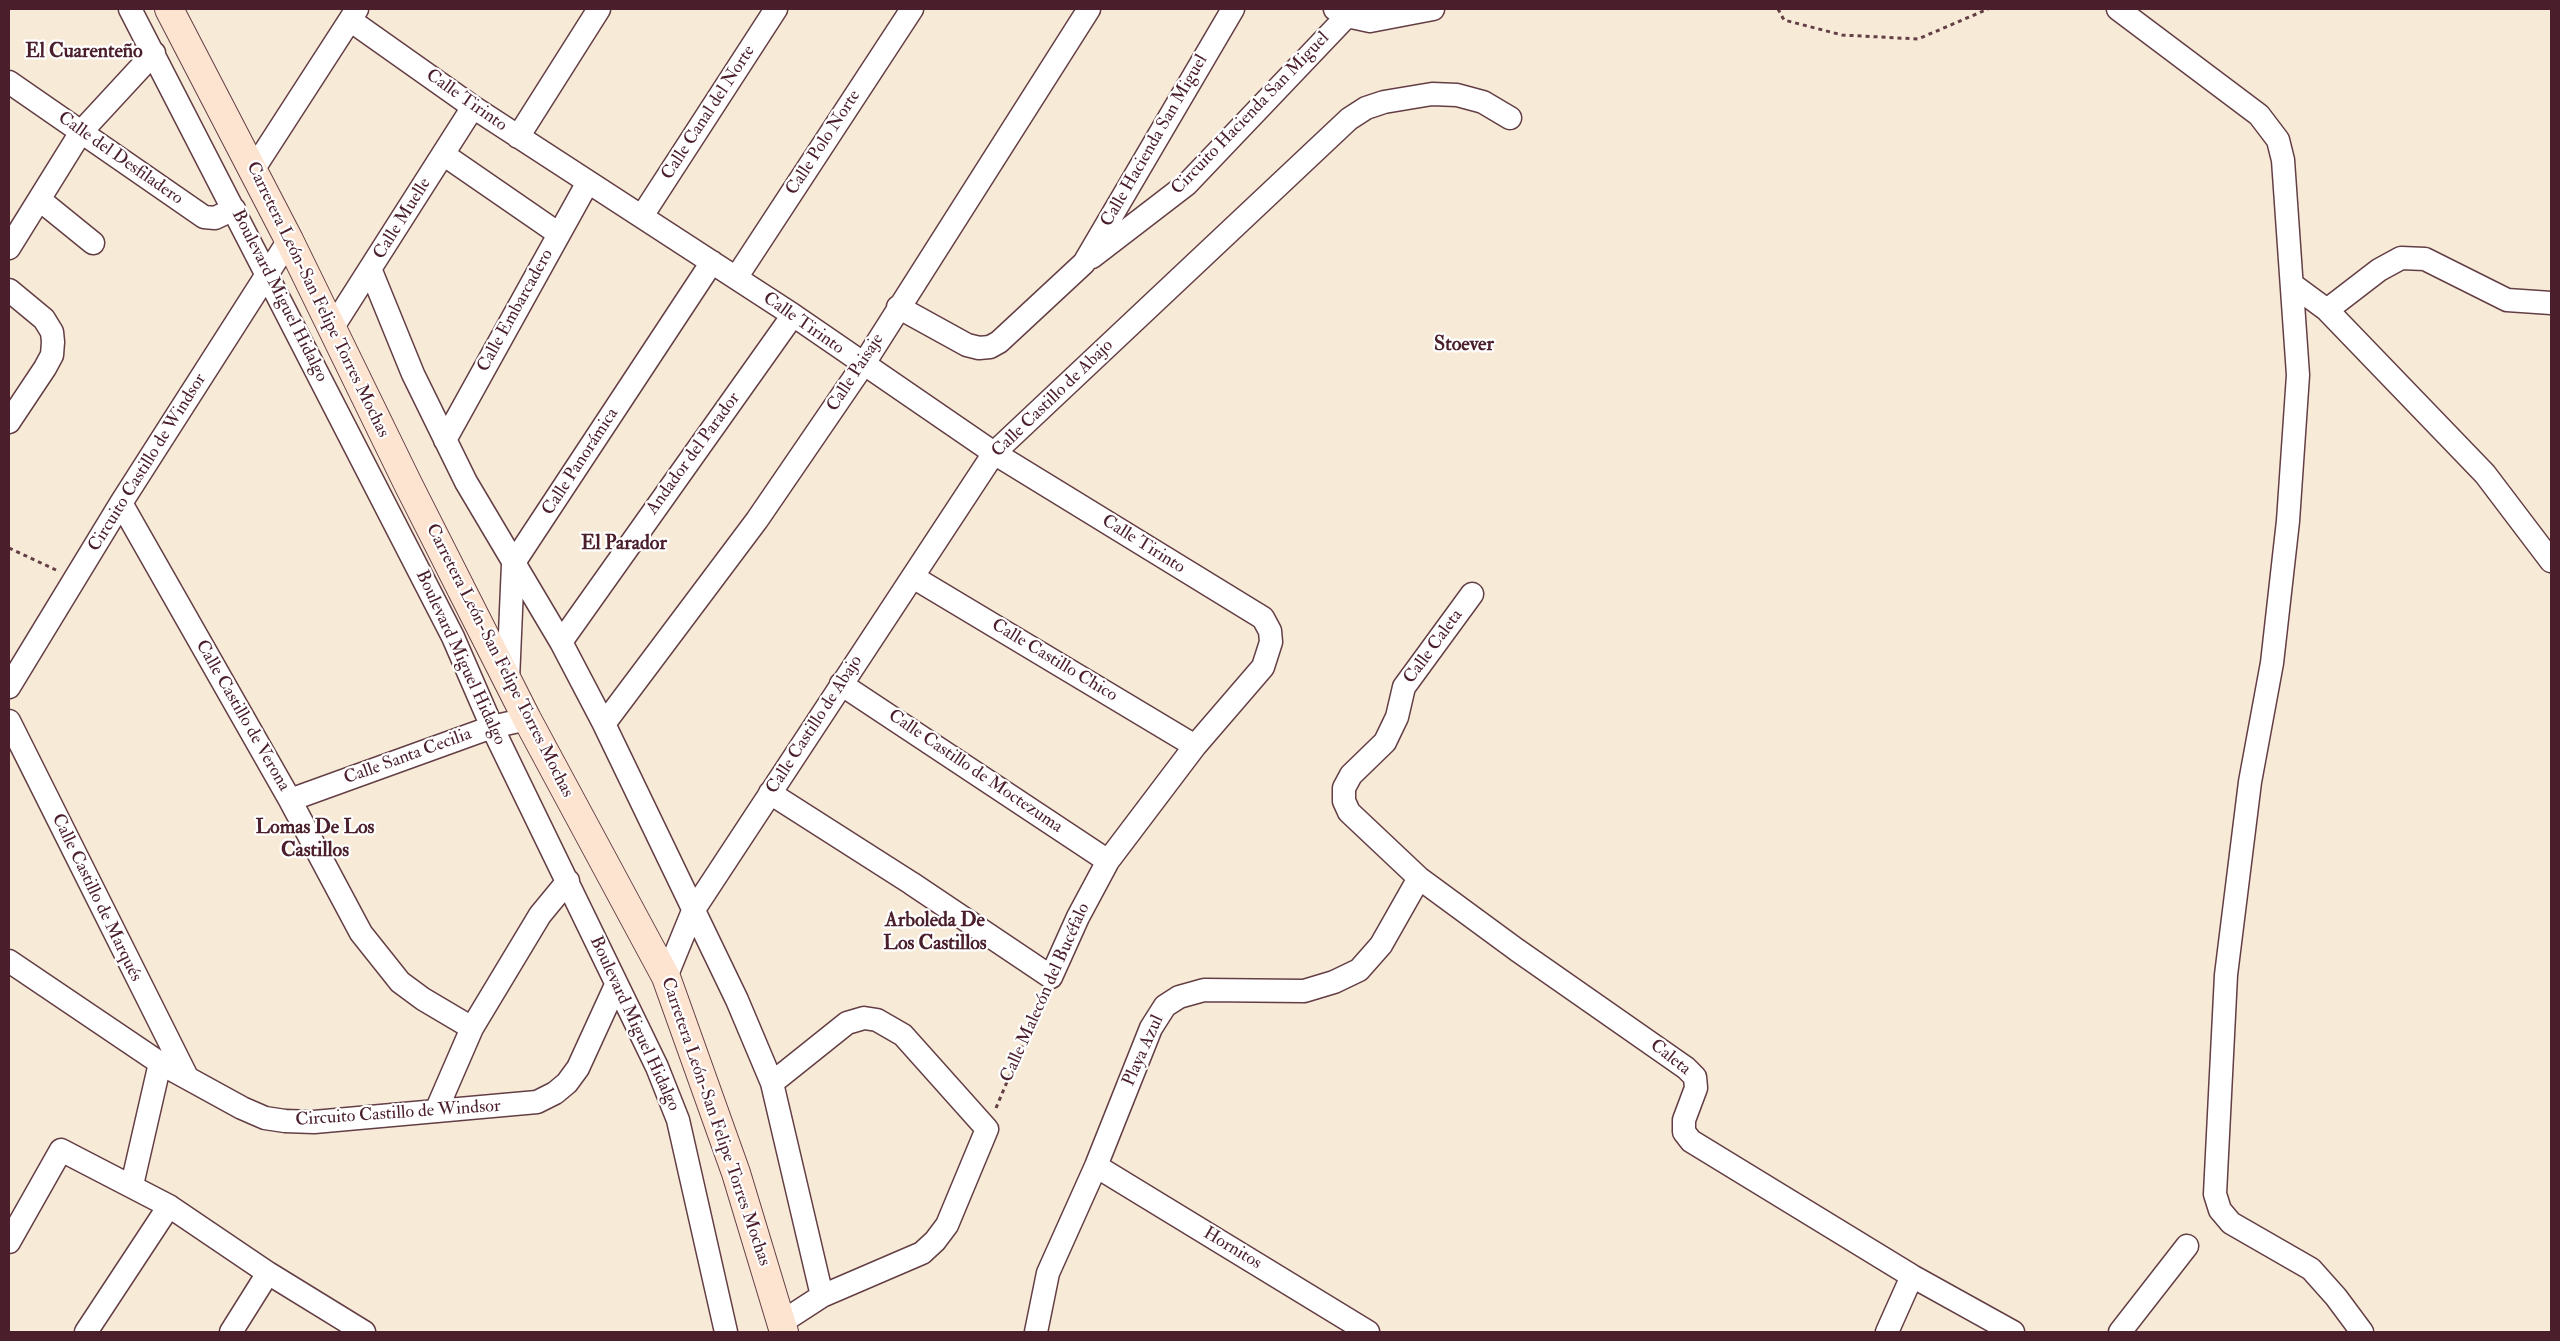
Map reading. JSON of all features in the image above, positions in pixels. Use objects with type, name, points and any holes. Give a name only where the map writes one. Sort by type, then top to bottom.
[{"type":"main road","name":"Carretera León-San Felipe Torres Mochas","points":[[168,9],[289,240],[332,330],[528,719],[666,977],[733,1164],[783,1327]]},
{"type":"street","name":"Boulevard Miguel Hidalgo","points":[[130,9],[453,636],[492,727],[568,880],[616,986],[657,1067],[678,1120],[726,1332]]},
{"type":"street","points":[[518,137],[599,9]]},
{"type":"street","name":"Calle Canal del Norte","points":[[642,216],[776,9]]},
{"type":"street","name":"Calle Polo Norte","points":[[736,278],[912,9]]},
{"type":"street","name":"Calle Paisaje","points":[[604,724],[757,520],[862,365],[1090,9]]},
{"type":"street","name":"Calle Hacienda San Miguel","points":[[1080,267],[1233,9]]},
{"type":"street","name":"Circuito Hacienda San Miguel","points":[[898,307],[966,345],[990,348],[1080,267],[1187,184],[1341,13],[1370,21],[1433,9]]},
{"type":"street","points":[[2118,9],[2259,115],[2278,140],[2283,160],[2298,375],[2288,522],[2272,663],[2250,782],[2226,975],[2215,1194],[2220,1210],[2231,1223],[2311,1269],[2336,1297],[2362,1332]]},
{"type":"street","points":[[253,170],[354,14]]},
{"type":"street","name":"Calle Tirinto","points":[[354,14],[473,107],[518,137],[793,315],[862,365],[994,453],[1263,618]]},
{"type":"street","points":[[9,248],[81,132],[154,53]]},
{"type":"street","name":"Calle del Desfiladero","points":[[9,82],[204,217],[215,218],[234,209]]},
{"type":"street","name":"Calle Castillo de Abajo","points":[[666,977],[693,911],[994,453],[1348,119],[1366,108],[1384,102],[1432,94],[1456,95],[1483,102],[1510,118]]},
{"type":"street","name":"Calle Muelle","points":[[332,330],[473,107]]},
{"type":"street","points":[[443,154],[558,234]]},
{"type":"street","name":"Calle Embarcadero","points":[[445,440],[588,182]]},
{"type":"street","points":[[40,200],[93,242]]},
{"type":"street","name":"Circuito Castillo de Windsor","points":[[9,687],[122,503],[289,240]]},
{"type":"street","points":[[2327,310],[2379,270],[2401,258],[2425,259],[2507,300],[2551,303]]},
{"type":"street","name":"Calle Panorámica","points":[[513,564],[712,262]]},
{"type":"street","points":[[371,271],[413,374],[466,482],[561,642],[604,724],[737,1000],[772,1082],[822,1296]]},
{"type":"street","points":[[2293,285],[2327,310],[2485,474],[2551,561]]},
{"type":"street","points":[[9,290],[44,320],[52,332],[53,342],[48,362],[9,422]]},
{"type":"street","name":"Andador del Parador","points":[[561,642],[793,315]]},
{"type":"street","name":"Calle Castillo de Verona","points":[[122,503],[290,800],[361,933],[400,982],[472,1028]]},
{"type":"street","points":[[508,680],[513,564]]},
{"type":"street","name":"Calle Castillo Chico","points":[[913,577],[1195,746]]},
{"type":"street","name":"Calle Caleta","points":[[1351,775],[1385,742],[1398,717],[1404,687],[1472,594]]},
{"type":"street","name":"Calle Malecón del Bucéfalo","points":[[1051,977],[1062,949],[1108,861],[1195,746],[1263,667],[1271,642],[1270,631],[1263,618]]},
{"type":"street","name":"Calle Castillo de Moctezuma","points":[[841,684],[1108,861]]},
{"type":"street","name":"Calle Santa Cecilia","points":[[290,800],[492,727],[528,719]]},
{"type":"street","name":"Calle Castillo de Marqués","points":[[9,721],[186,1075]]},
{"type":"street","name":"Caleta","points":[[1351,775],[1344,788],[1344,801],[1349,812],[1419,878],[1517,950],[1686,1068],[1695,1077],[1696,1088],[1684,1120],[1684,1132],[1691,1141],[1912,1276],[2014,1332]]},
{"type":"street","points":[[770,793],[911,883],[1051,977]]},
{"type":"street","name":"Playa Azul","points":[[1036,1332],[1048,1273],[1096,1166],[1151,1028],[1164,1006],[1179,997],[1204,990],[1304,991],[1334,982],[1359,970],[1381,945],[1419,878]]},
{"type":"street","points":[[436,1111],[472,1028],[540,915],[568,880]]},
{"type":"street","name":"Circuito Castillo de Windsor","points":[[9,961],[160,1063],[186,1075],[242,1108],[265,1118],[285,1121],[314,1122],[517,1106],[537,1102],[554,1094],[567,1083],[578,1068],[616,986]]},
{"type":"street","points":[[772,1082],[847,1023],[864,1018],[877,1020],[903,1034],[987,1129],[947,1225],[935,1241],[922,1253],[822,1296],[783,1327]]},
{"type":"street","points":[[132,1185],[160,1063]]},
{"type":"street","points":[[9,1242],[61,1150],[132,1185],[169,1206],[268,1273],[364,1332]]},
{"type":"street","name":"Hornitos","points":[[1096,1166],[1368,1332]]},
{"type":"street","points":[[86,1332],[169,1206]]},
{"type":"street","points":[[2120,1332],[2187,1246]]},
{"type":"street","points":[[231,1332],[268,1273]]},
{"type":"street","points":[[1887,1332],[1912,1276]]},
{"type":"path","points":[[1778,9],[1784,20],[1842,35],[1918,39],[1988,9]]},
{"type":"path","points":[[9,548],[75,579]]},
{"type":"path","name":"Calle Malecón del Bucéfalo","points":[[987,1129],[1051,977]]},
{"type":"district","name":"El Cuarenteño","points":[[84,53]]},
{"type":"district","name":"Stoever","points":[[1464,346]]},
{"type":"district","name":"El Parador","points":[[624,545]]},
{"type":"district","name":"Lomas De Los Castillos","points":[[315,840]]},
{"type":"district","name":"Arboleda De Los Castillos","points":[[935,934]]}]
